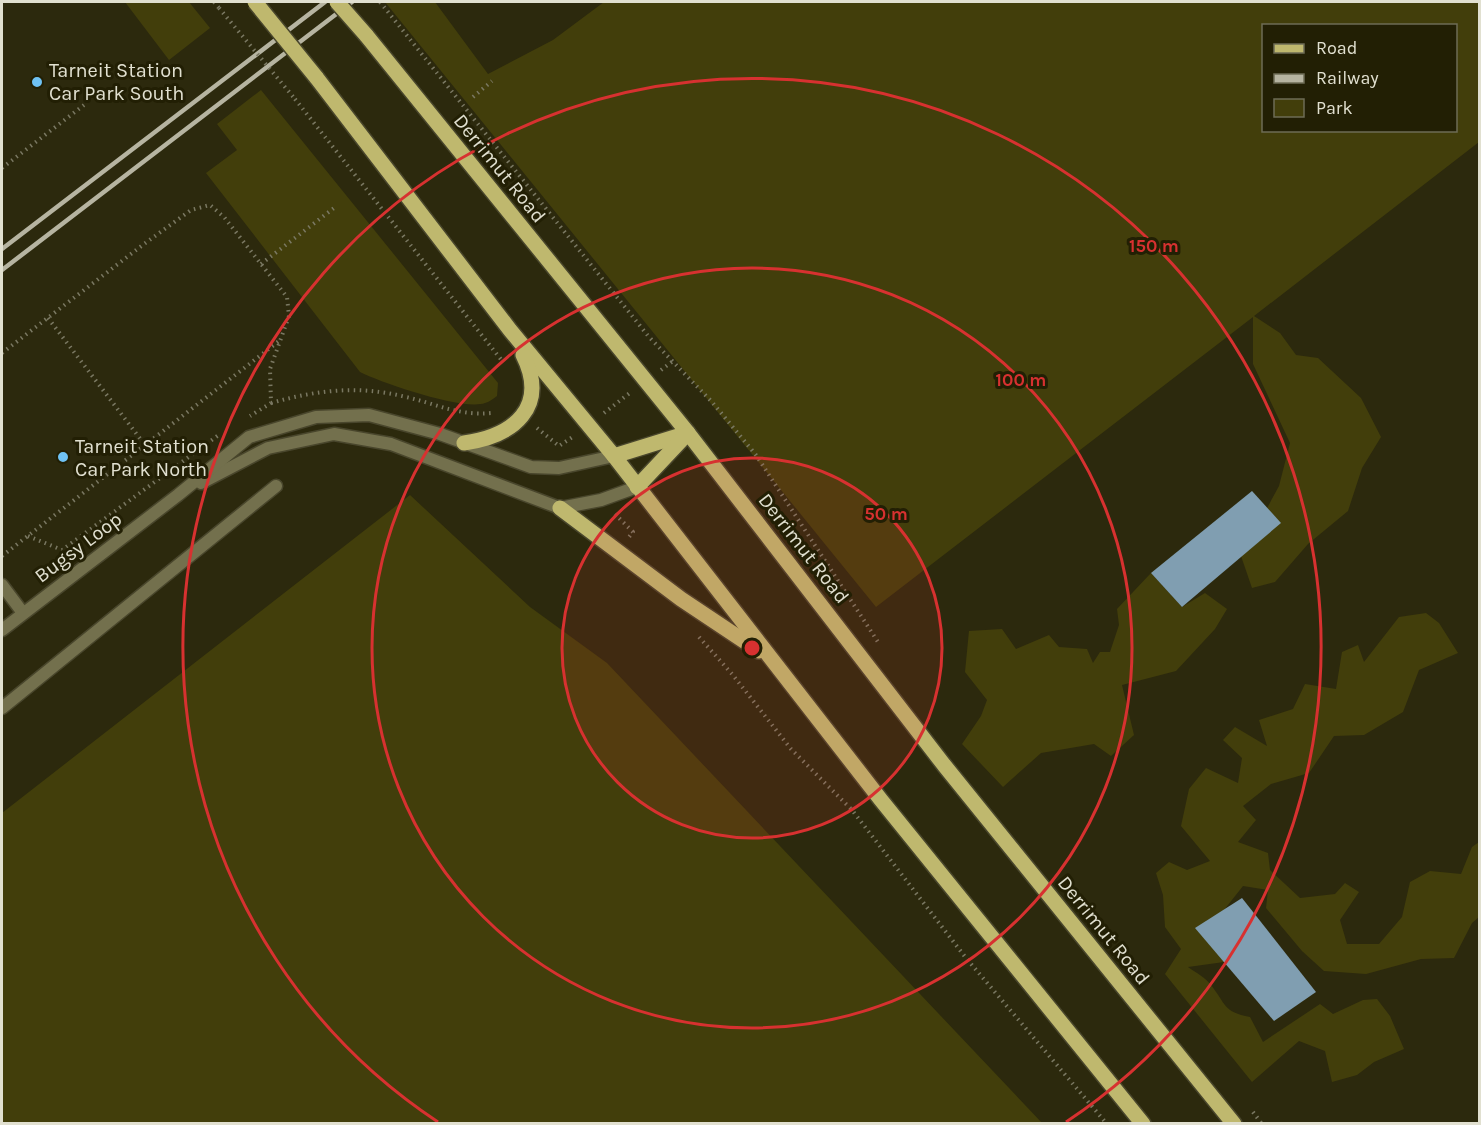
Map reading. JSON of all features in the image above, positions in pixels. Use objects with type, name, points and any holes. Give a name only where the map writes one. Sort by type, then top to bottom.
[{"type":"main road","points":[[255,2],[316,77],[510,330],[614,456],[771,660],[1143,1124]]},
{"type":"main road","name":"Derrimut Road","points":[[337,2],[688,433],[944,765],[1234,1124]]},
{"type":"main road","points":[[464,443],[488,440],[524,417],[530,405],[532,374],[510,330]]},
{"type":"main road","points":[[614,456],[688,433]]},
{"type":"main road","points":[[638,487],[688,433]]},
{"type":"main road","points":[[560,508],[681,598],[771,660]]},
{"type":"lane","points":[[178,495],[249,437],[316,417],[369,415],[464,443],[531,467],[559,468],[614,456]]},
{"type":"lane","points":[[178,495],[268,448],[334,434],[391,444],[560,508],[601,500],[638,487]]},
{"type":"lane","points":[[2,708],[276,486]]},
{"type":"lane","name":"Bugsy Loop","points":[[2,630],[178,495]]},
{"type":"lane","points":[[2,585],[23,613]]},
{"type":"path","points":[[214,2],[295,99],[505,364]]},
{"type":"path","points":[[380,2],[649,337],[712,402],[756,455],[886,654]]},
{"type":"path","points":[[473,97],[492,81]]},
{"type":"path","points":[[2,168],[84,105]]},
{"type":"path","points":[[2,353],[191,210],[210,205],[224,217],[287,297],[289,316],[270,369],[271,403],[243,420]]},
{"type":"path","points":[[261,264],[334,208]]},
{"type":"path","points":[[48,318],[145,446]]},
{"type":"path","points":[[2,556],[280,341]]},
{"type":"path","points":[[28,536],[62,550],[225,431]]},
{"type":"path","points":[[698,636],[732,674],[791,749],[852,810],[966,957],[1107,1124]]},
{"type":"path","points":[[1247,1105],[1262,1124]]},
{"type":"green space","points":[[125,2],[189,2],[210,28],[169,60]]},
{"type":"green space","points":[[385,2],[435,2],[488,74],[553,40],[604,2],[1479,2],[1479,142],[1254,316],[1280,333],[1296,355],[1318,358],[1361,398],[1381,437],[1362,468],[1348,511],[1308,544],[1275,582],[1252,588],[1241,556],[1279,486],[1290,443],[1253,364],[1253,317],[876,607]]},
{"type":"green space","points":[[261,90],[498,383],[497,396],[485,403],[459,403],[403,389],[360,372],[206,173],[237,150],[217,124]]},
{"type":"green space","points":[[410,495],[530,607],[607,663],[1042,1123],[2,1123],[2,813]]},
{"type":"green space","points":[[1151,573],[1182,607],[1205,593],[1227,609],[1215,629],[1176,671],[1122,685],[1134,735],[1111,756],[1094,744],[1041,753],[1003,787],[962,744],[981,716],[987,700],[965,672],[969,631],[1002,629],[1016,649],[1049,635],[1059,647],[1087,649],[1093,663],[1100,652],[1110,652],[1119,625],[1117,609]]},
{"type":"green space","points":[[1426,613],[1439,623],[1458,653],[1419,670],[1403,712],[1364,735],[1334,736],[1309,773],[1271,784],[1243,806],[1256,820],[1238,842],[1268,853],[1270,870],[1300,898],[1335,894],[1345,883],[1359,892],[1340,920],[1347,944],[1379,944],[1402,917],[1410,882],[1430,871],[1461,874],[1472,847],[1479,842],[1479,917],[1472,923],[1454,958],[1421,959],[1366,974],[1324,971],[1302,951],[1266,908],[1268,890],[1243,886],[1224,910],[1229,929],[1224,962],[1188,967],[1209,982],[1226,1006],[1235,1013],[1250,1017],[1263,1042],[1320,1004],[1333,1014],[1363,1000],[1377,999],[1390,1016],[1404,1049],[1374,1062],[1357,1075],[1332,1082],[1325,1051],[1299,1041],[1252,1082],[1165,974],[1181,949],[1165,927],[1163,895],[1156,873],[1169,862],[1187,870],[1210,861],[1181,826],[1189,789],[1206,768],[1238,783],[1242,758],[1223,740],[1235,727],[1267,746],[1259,720],[1293,709],[1305,684],[1336,689],[1342,652],[1358,645],[1364,662],[1399,617]]},
{"type":"building","points":[[1252,491],[1281,523],[1182,607],[1151,573]]},
{"type":"building","points":[[1242,898],[1316,992],[1274,1021],[1195,928]]},
{"type":"railway","points":[[2,249],[325,2]]},
{"type":"railway","points":[[2,270],[352,2]]},
{"type":"place","name":"Tarneit Station Car Park South","points":[[37,82]]},
{"type":"place","name":"Tarneit Station Car Park North","points":[[63,457]]}]
